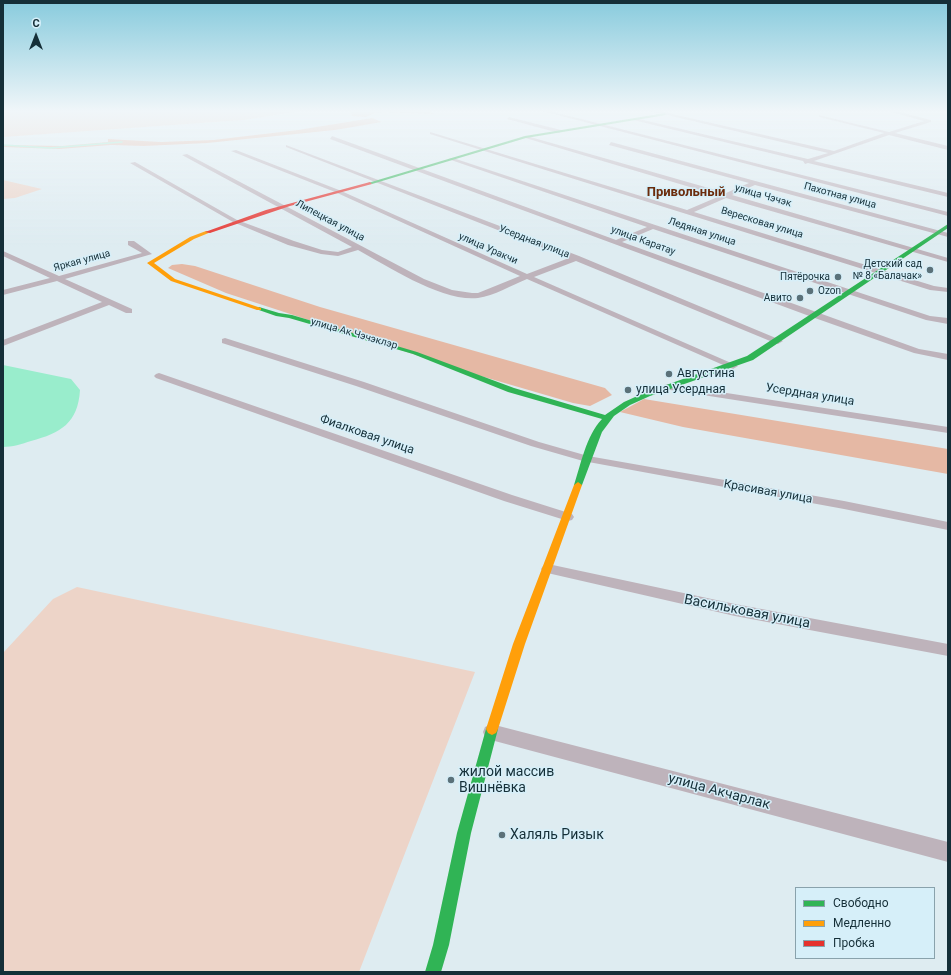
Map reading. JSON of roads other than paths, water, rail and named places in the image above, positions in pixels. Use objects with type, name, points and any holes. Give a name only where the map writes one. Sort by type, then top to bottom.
[{"type":"street","name":"Липецкая улица","points":[[186,156],[421,281],[470,296],[479,295],[528,278]]},
{"type":"street","name":"улица Уракчи","points":[[246,156],[337,191],[528,278],[733,366]]},
{"type":"street","name":"Усердная улица","points":[[313,156],[576,258],[778,340]]},
{"type":"street","name":"улица Каратау","points":[[379,156],[917,351],[948,357]]},
{"type":"street","points":[[235,221],[337,191],[380,181],[463,156]]},
{"type":"street","name":"Вересковая улица","points":[[506,156],[932,288],[948,290]]},
{"type":"street","name":"улица Чэчэк","points":[[586,156],[948,260]]},
{"type":"street","name":"Пахотная улица","points":[[653,156],[943,234]]},
{"type":"street","points":[[717,156],[948,214]]},
{"type":"street","points":[[780,156],[948,195]]},
{"type":"street","points":[[688,212],[725,195],[823,156]]},
{"type":"street","name":"Ледяная улица","points":[[451,159],[849,292],[929,318],[948,321]]},
{"type":"street","points":[[133,163],[235,221],[291,243],[321,252],[338,254],[358,248]]},
{"type":"street","name":"улица Ак Чэчэклэр","points":[[235,221],[192,238],[150,263],[173,280],[278,315],[290,316],[415,353],[511,390],[606,418]]},
{"type":"street","points":[[433,972],[441,945],[464,833],[491,732],[519,644],[568,517],[587,459],[601,425],[611,412],[628,402],[668,387],[733,366],[750,358],[881,271],[943,234],[948,226]]},
{"type":"street","points":[[616,242],[652,227]]},
{"type":"street","name":"Яркая улица","points":[[3,293],[148,254],[131,243]]},
{"type":"street","points":[[3,253],[129,311]]},
{"type":"street","points":[[528,278],[576,258]]},
{"type":"street","points":[[3,343],[108,302]]},
{"type":"street","points":[[3,331],[16,338]]},
{"type":"street","points":[[225,341],[360,384],[535,444],[587,459]]},
{"type":"street","name":"Фиалковая улица","points":[[159,376],[508,498],[568,517]]},
{"type":"street","name":"Усердная улица","points":[[668,387],[948,430]]},
{"type":"street","name":"Красивая улица","points":[[587,459],[844,505],[948,526]]},
{"type":"street","name":"Васильковая улица","points":[[548,569],[735,610],[948,650]]},
{"type":"street","name":"улица Акчарлак","points":[[491,732],[948,852]]},
{"type":"place","name":"Детский сад № 8 «Балачак»","points":[[930,270]]},
{"type":"place","name":"Пятёрочка","points":[[838,277]]},
{"type":"place","name":"Ozon","points":[[810,291]]},
{"type":"place","name":"Авито","points":[[800,298]]},
{"type":"place","name":"Августина","points":[[669,374]]},
{"type":"place","name":"улица Усердная","points":[[628,390]]},
{"type":"place","name":"жилой массив Вишнёвка","points":[[451,780]]},
{"type":"place","name":"Халяль Ризык","points":[[502,835]]},
{"type":"district","name":"Привольный","points":[[686,193]]}]
